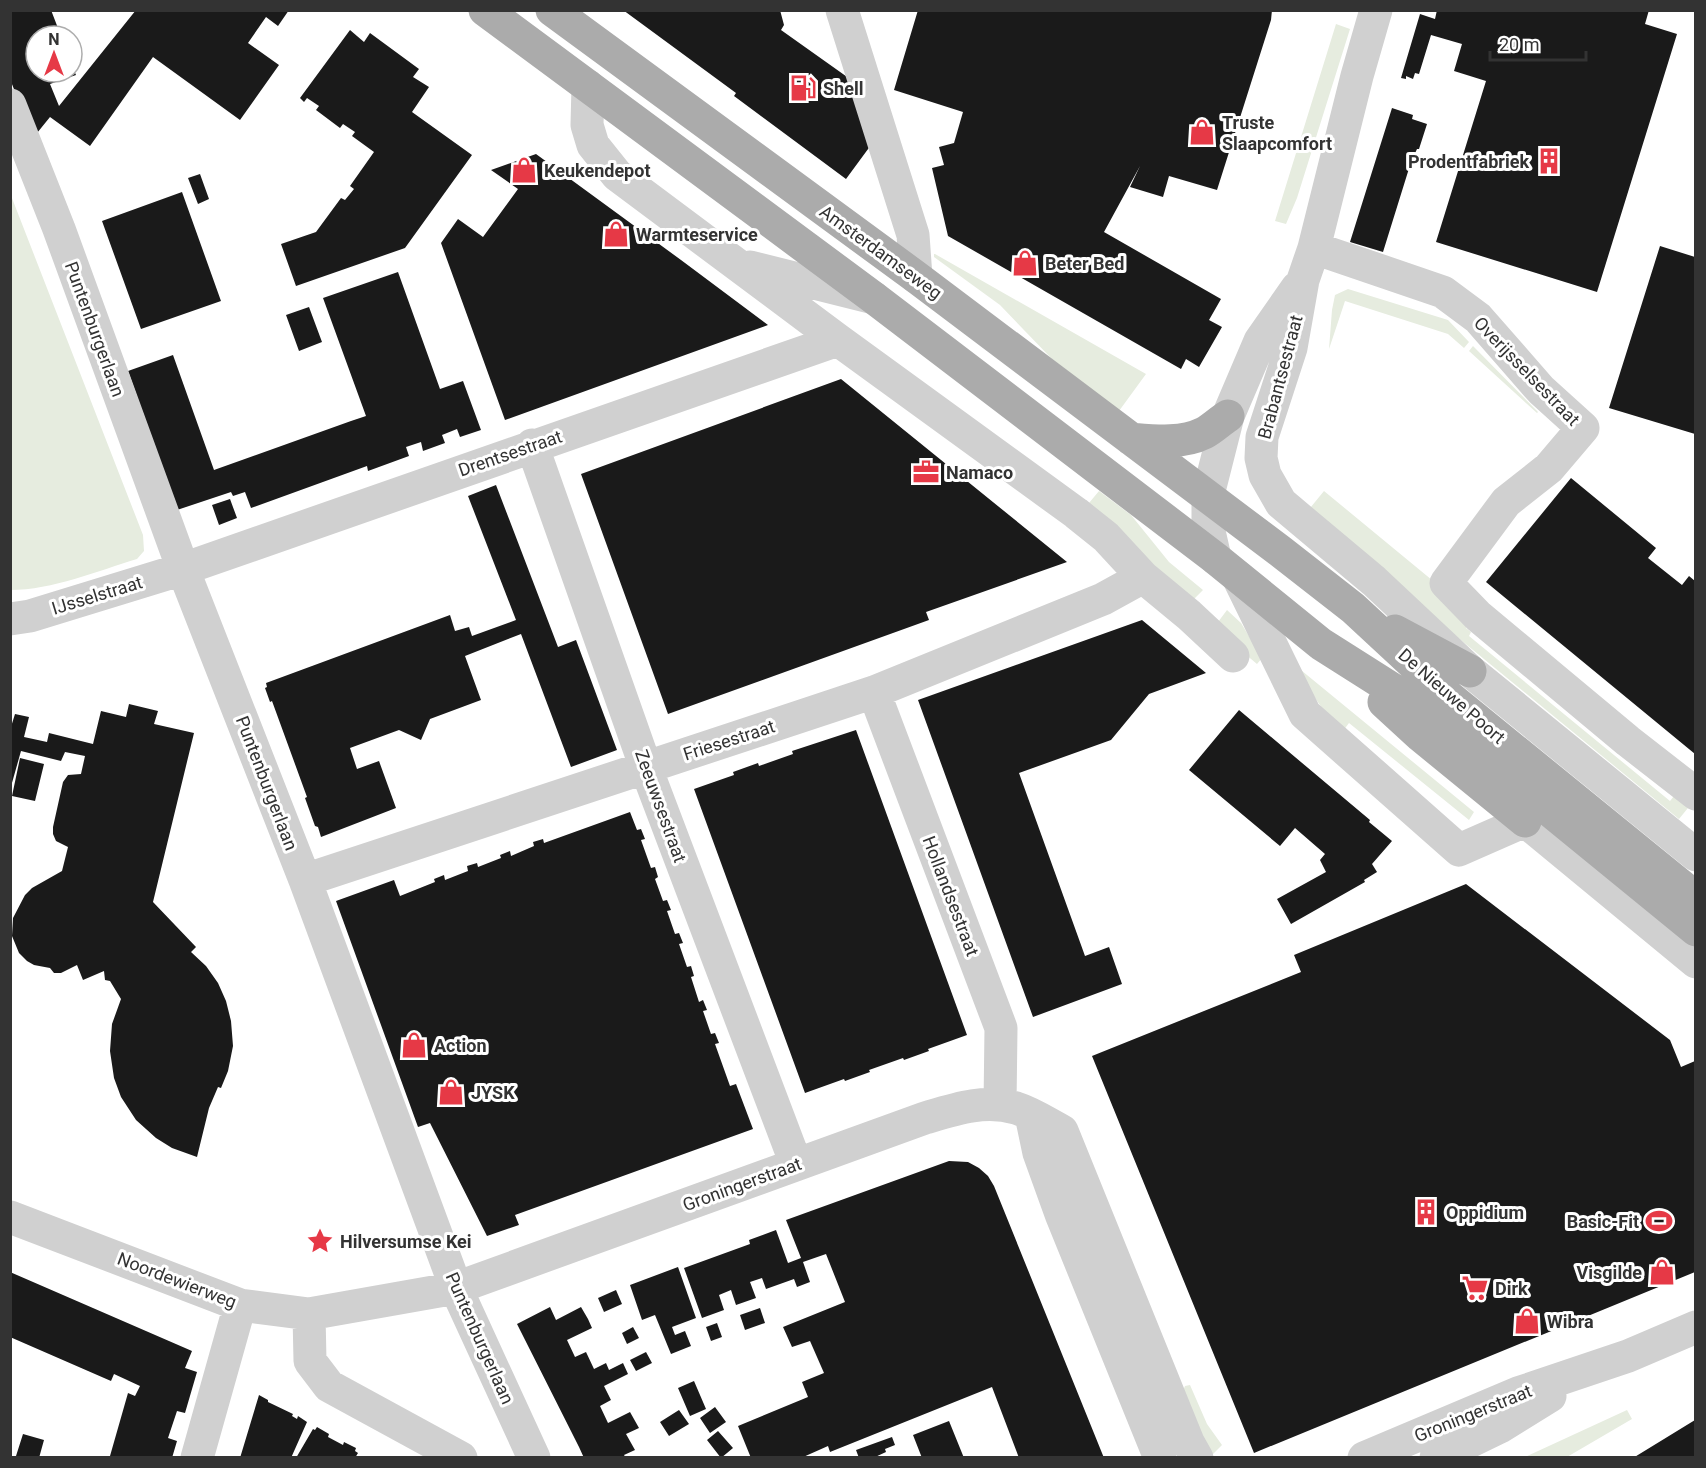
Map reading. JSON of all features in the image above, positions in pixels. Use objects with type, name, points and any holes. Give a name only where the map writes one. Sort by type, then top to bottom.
[{"type":"main road","points":[[485,10],[874,298],[1227,567]]},
{"type":"main road","name":"Amsterdamseweg","points":[[552,10],[1208,495]]},
{"type":"main road","points":[[1131,439],[1158,442],[1184,440],[1204,433],[1228,416]]},
{"type":"main road","name":"De Nieuwe Poort","points":[[1208,495],[1353,608],[1449,697],[1695,898]]},
{"type":"main road","name":"De Nieuwe Poort","points":[[1227,567],[1321,644],[1433,715],[1695,930]]},
{"type":"main road","points":[[1353,608],[1470,671]]},
{"type":"main road","points":[[1321,644],[1421,736],[1525,821]]},
{"type":"street","points":[[842,10],[914,235],[916,277]]},
{"type":"street","name":"Brabantsestraat","points":[[1265,475],[1261,458],[1262,437],[1291,348],[1304,280],[1376,10]]},
{"type":"street","points":[[588,86],[587,125],[593,145],[617,175],[838,340],[1076,513],[1106,537],[1143,577],[1233,656]]},
{"type":"street","name":"Puntenburgerlaan","points":[[10,105],[59,229],[183,569],[305,880],[456,1288],[534,1458]]},
{"type":"street","name":"Overijsselsestraat","points":[[1314,248],[1443,292],[1478,318],[1541,390],[1583,428],[1549,468],[1506,502],[1446,583],[1478,616],[1695,794]]},
{"type":"street","points":[[734,262],[874,298]]},
{"type":"street","name":"Brabantsestraat","points":[[1227,567],[1208,527],[1208,495],[1228,416],[1260,341],[1304,280]]},
{"type":"street","name":"Drentsestraat","points":[[183,569],[532,445],[838,340]]},
{"type":"street","name":"Zeeuwsestraat","points":[[532,445],[646,768],[796,1164]]},
{"type":"street","name":"De Nieuwe Poort","points":[[1265,475],[1281,503],[1374,581],[1470,671],[1695,855]]},
{"type":"street","points":[[1227,567],[1305,714],[1459,850],[1525,821],[1695,962]]},
{"type":"street","name":"IJsselstraat","points":[[10,619],[30,616],[183,569]]},
{"type":"street","name":"Friesestraat","points":[[305,880],[874,692],[1103,599],[1143,577]]},
{"type":"street","name":"Hollandsestraat","points":[[874,692],[1001,1028],[1000,1105]]},
{"type":"street","name":"Groningerstraat","points":[[456,1288],[925,1118],[963,1107],[1000,1105],[1018,1109],[1062,1131],[1188,1442],[1197,1458]]},
{"type":"street","points":[[1031,1115],[1039,1153],[1060,1214],[1160,1458]]},
{"type":"street","name":"Noordewierweg","points":[[10,1216],[240,1305],[309,1314],[456,1288]]},
{"type":"street","points":[[197,1458],[240,1305]]},
{"type":"street","points":[[309,1314],[310,1361],[329,1386],[461,1458]]},
{"type":"street","name":"Groningerstraat","points":[[1364,1458],[1518,1392],[1642,1351],[1695,1327]]},
{"type":"street","name":"Groningerstraat","points":[[1436,1458],[1518,1416],[1584,1372]]},
{"type":"shaded area","points":[[1336,24],[1350,29],[1297,198],[1286,224],[1275,221]]},
{"type":"shaded area","points":[[10,193],[143,535],[144,551],[137,559],[75,579],[42,587],[10,590]]},
{"type":"shaded area","points":[[934,254],[1146,374],[1119,411],[1051,358],[1000,305],[934,257]]},
{"type":"shaded area","points":[[1348,289],[1448,320],[1469,342],[1464,348],[1448,334],[1345,301],[1329,349],[1335,295]]},
{"type":"shaded area","points":[[1473,346],[1538,412],[1537,413],[1469,351]]},
{"type":"shaded area","points":[[1099,491],[1131,515],[1169,562],[1203,590],[1190,603],[1089,503]]},
{"type":"shaded area","points":[[1324,491],[1438,585],[1470,622],[1466,628],[1471,632],[1469,636],[1670,801],[1678,791],[1692,803],[1679,819],[1306,513]]},
{"type":"shaded area","points":[[1227,610],[1241,623],[1262,658],[1257,664],[1220,633],[1218,622]]},
{"type":"shaded area","points":[[1293,666],[1296,666],[1474,812],[1469,820],[1349,723],[1343,731],[1333,724]]},
{"type":"shaded area","points":[[1190,1385],[1207,1424],[1222,1445],[1212,1455],[1180,1398],[1185,1386]]},
{"type":"shaded area","points":[[1627,1410],[1632,1419],[1567,1457],[1525,1457]]},
{"type":"building","points":[[10,10],[51,10],[56,24],[24,24],[24,84],[50,84],[59,106],[77,84],[84,84],[84,75],[136,10],[289,10],[278,26],[266,17],[248,43],[279,65],[240,120],[153,57],[90,146],[50,117],[33,138],[10,79]]},
{"type":"building","points":[[623,10],[780,10],[784,25],[781,30],[850,79],[871,145],[846,179],[734,96],[736,93]]},
{"type":"building","points":[[918,10],[1272,10],[1271,20],[1217,190],[1169,176],[1163,197],[1130,187],[1140,166],[1104,232],[1221,299],[1209,320],[1222,327],[1199,367],[1186,359],[1181,369],[948,236],[932,168],[944,165],[939,147],[954,143],[963,112],[894,90]]},
{"type":"building","name":"Prodentfabriek","points":[[1437,10],[1649,10],[1645,24],[1677,34],[1597,292],[1436,242],[1486,81],[1454,71],[1462,44],[1431,35],[1419,74],[1415,73],[1413,79],[1406,76],[1406,79],[1401,78],[1420,14],[1435,19]]},
{"type":"building","points":[[350,30],[364,42],[370,33],[419,69],[413,77],[429,87],[412,112],[472,155],[405,248],[296,286],[281,244],[316,232],[341,198],[345,200],[354,189],[350,186],[374,152],[352,136],[355,132],[343,124],[340,128],[316,110],[319,106],[307,98],[304,102],[300,98]]},
{"type":"building","points":[[1392,108],[1413,115],[1412,119],[1427,124],[1419,149],[1411,162],[1383,252],[1350,242]]},
{"type":"building","points":[[536,154],[768,325],[505,420],[441,243],[458,219],[483,237],[518,189],[491,170]]},
{"type":"building","points":[[200,174],[209,199],[198,204],[188,178]]},
{"type":"building","points":[[182,192],[221,301],[141,329],[102,221]]},
{"type":"building","points":[[1660,246],[1695,257],[1695,434],[1609,408]]},
{"type":"building","points":[[398,272],[440,389],[463,381],[481,430],[460,437],[457,429],[442,435],[445,443],[423,451],[421,442],[406,447],[409,456],[368,471],[367,466],[251,508],[245,492],[233,496],[231,492],[177,510],[128,371],[173,355],[214,470],[366,416],[323,298]]},
{"type":"building","points":[[309,307],[322,342],[299,351],[286,315]]},
{"type":"building","points":[[841,379],[1067,562],[926,612],[929,620],[668,714],[581,474]]},
{"type":"building","points":[[1571,478],[1656,548],[1648,558],[1682,585],[1689,576],[1695,581],[1695,754],[1486,582]]},
{"type":"building","points":[[496,485],[558,647],[576,640],[617,750],[571,767],[521,634],[465,656],[481,700],[430,719],[421,740],[399,730],[350,748],[357,769],[379,761],[396,808],[321,837],[318,827],[315,826],[305,798],[307,797],[272,701],[270,702],[265,688],[266,683],[450,615],[455,631],[469,627],[472,636],[516,620],[468,496]]},
{"type":"building","points":[[230,499],[237,518],[219,525],[212,505]]},
{"type":"building","points":[[1142,620],[1206,673],[1149,694],[1111,740],[1019,773],[1085,956],[1109,947],[1122,984],[1033,1017],[918,700]]},
{"type":"building","points":[[129,704],[158,711],[154,724],[194,733],[153,902],[196,947],[191,952],[206,966],[218,983],[231,1021],[233,1046],[228,1071],[209,1108],[197,1157],[172,1148],[156,1138],[136,1120],[121,1097],[114,1078],[110,1051],[112,1024],[121,999],[110,981],[105,980],[104,971],[83,980],[77,965],[61,973],[54,973],[50,968],[27,961],[19,953],[12,936],[13,918],[25,895],[32,888],[62,871],[68,847],[56,841],[53,827],[63,782],[68,775],[81,774],[85,756],[65,752],[61,761],[21,751],[10,790],[10,730],[15,714],[29,717],[24,737],[47,742],[49,733],[93,744],[101,711],[126,717]]},
{"type":"building","points":[[1239,710],[1392,841],[1372,864],[1377,872],[1364,880],[1365,882],[1291,924],[1277,899],[1326,872],[1320,860],[1325,854],[1295,828],[1280,846],[1189,770]]},
{"type":"building","points":[[856,730],[967,1035],[904,1060],[903,1058],[845,1081],[844,1079],[805,1093],[694,789],[734,775],[733,772],[758,763],[759,766],[793,754],[792,751]]},
{"type":"building","points":[[20,758],[44,764],[35,801],[12,796]]},
{"type":"building","points":[[630,812],[637,830],[641,829],[645,839],[641,840],[651,868],[655,867],[658,877],[655,879],[663,901],[667,900],[671,910],[667,911],[675,934],[679,933],[683,943],[679,944],[687,967],[691,966],[694,976],[691,977],[699,1002],[703,1000],[707,1010],[703,1011],[711,1034],[715,1033],[719,1043],[715,1044],[730,1086],[736,1084],[753,1129],[515,1215],[519,1225],[487,1236],[430,1123],[418,1127],[336,901],[394,880],[400,896],[435,882],[434,879],[444,875],[445,880],[468,871],[467,866],[477,863],[478,867],[501,858],[500,855],[510,851],[511,856],[534,846],[533,842],[543,839],[544,843]]},
{"type":"building","name":"Oppidium","points":[[1466,884],[1670,1040],[1681,1067],[1695,1061],[1695,1272],[1254,1453],[1092,1056],[1301,972],[1294,955]]},
{"type":"building","points":[[949,1161],[968,1162],[979,1168],[994,1186],[1104,1458],[1019,1458],[992,1387],[830,1452],[828,1446],[801,1458],[751,1458],[738,1426],[808,1397],[802,1382],[824,1373],[810,1341],[792,1347],[783,1327],[845,1302],[826,1254],[803,1262],[810,1282],[797,1287],[794,1279],[766,1289],[762,1278],[750,1282],[756,1298],[736,1305],[731,1290],[719,1295],[724,1310],[702,1318],[684,1268],[750,1244],[749,1240],[776,1230],[788,1263],[801,1258],[786,1220]]},
{"type":"building","points":[[678,1267],[696,1318],[672,1327],[675,1335],[685,1331],[691,1346],[671,1354],[655,1315],[642,1320],[630,1285]]},
{"type":"building","points":[[10,1272],[192,1351],[185,1368],[197,1372],[185,1413],[177,1411],[168,1438],[177,1441],[172,1458],[116,1458],[110,1456],[128,1393],[135,1396],[140,1386],[114,1374],[111,1381],[10,1337]]},
{"type":"building","points":[[616,1290],[622,1304],[604,1312],[598,1298]]},
{"type":"building","points":[[550,1307],[556,1320],[581,1307],[588,1319],[592,1328],[567,1340],[575,1357],[586,1352],[594,1369],[606,1363],[609,1370],[623,1363],[628,1374],[604,1386],[611,1400],[600,1406],[608,1423],[630,1412],[639,1428],[626,1434],[635,1450],[624,1455],[626,1458],[584,1458],[517,1324]]},
{"type":"building","points":[[760,1308],[765,1323],[745,1330],[740,1315]]},
{"type":"building","points":[[717,1323],[722,1337],[711,1341],[706,1327]]},
{"type":"building","points":[[633,1327],[639,1338],[627,1344],[622,1333]]},
{"type":"building","points":[[646,1352],[652,1363],[636,1371],[630,1360]]},
{"type":"building","points":[[694,1381],[706,1409],[690,1416],[678,1388]]},
{"type":"building","points":[[259,1395],[293,1414],[292,1416],[297,1419],[298,1416],[307,1422],[291,1458],[240,1458]]},
{"type":"building","points":[[715,1407],[726,1422],[710,1433],[700,1418]]},
{"type":"building","points":[[679,1410],[689,1424],[669,1436],[660,1422]]},
{"type":"building","points":[[1695,1420],[1695,1458],[1633,1458]]},
{"type":"building","points":[[949,1421],[964,1458],[922,1458],[913,1435]]},
{"type":"building","points":[[317,1427],[329,1434],[328,1437],[343,1445],[344,1442],[356,1448],[355,1451],[358,1453],[355,1458],[296,1458],[313,1429]]},
{"type":"building","points":[[718,1431],[733,1448],[721,1458],[707,1440]]},
{"type":"building","points":[[23,1434],[44,1440],[39,1458],[16,1456]]},
{"type":"building","points":[[892,1437],[895,1445],[885,1449],[886,1452],[873,1458],[859,1458],[856,1450]]},
{"type":"place","name":"Shell","points":[[803,88]]},
{"type":"place","name":"Truste Slaapcomfort","points":[[1202,132]]},
{"type":"place","name":"Prodentfabriek","points":[[1549,161]]},
{"type":"place","name":"Keukendepot","points":[[524,170]]},
{"type":"place","name":"Warmteservice","points":[[616,234]]},
{"type":"place","name":"Beter Bed","points":[[1025,263]]},
{"type":"place","name":"Namaco","points":[[926,472]]},
{"type":"place","name":"Action","points":[[414,1045]]},
{"type":"place","name":"JYSK","points":[[451,1092]]},
{"type":"place","name":"Oppidium","points":[[1426,1212]]},
{"type":"place","name":"Basic-Fit","points":[[1659,1221]]},
{"type":"place","name":"Hilversumse Kei","points":[[320,1241]]},
{"type":"place","name":"Visgilde","points":[[1662,1272]]},
{"type":"place","name":"Dirk","points":[[1475,1288]]},
{"type":"place","name":"Wibra","points":[[1527,1321]]}]
